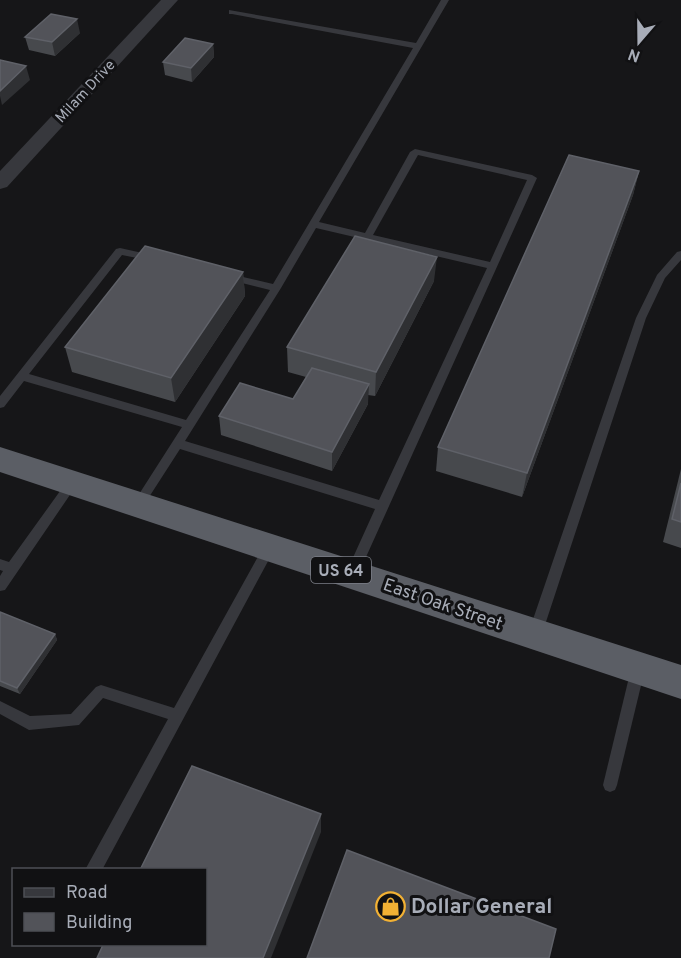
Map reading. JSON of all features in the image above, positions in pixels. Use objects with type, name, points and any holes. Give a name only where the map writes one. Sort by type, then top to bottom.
[{"type":"highway","name":"East Oak Street","points":[[0,459],[681,682]]},
{"type":"street","name":"Milam Drive","points":[[0,183],[170,0]]},
{"type":"lane","points":[[138,505],[187,424],[276,288],[445,0]]},
{"type":"lane","points":[[232,12],[418,46]]},
{"type":"lane","points":[[352,573],[532,178],[415,152],[367,237]]},
{"type":"lane","points":[[314,224],[493,266]]},
{"type":"lane","points":[[0,404],[120,251],[165,261]]},
{"type":"lane","points":[[535,635],[641,318],[661,277],[681,254]]},
{"type":"lane","points":[[220,274],[276,288]]},
{"type":"lane","points":[[21,376],[187,424]]},
{"type":"lane","points":[[176,443],[383,506]]},
{"type":"lane","points":[[0,586],[6,567],[72,483]]},
{"type":"lane","points":[[94,868],[269,548]]},
{"type":"lane","points":[[610,785],[638,668]]},
{"type":"lane","points":[[0,707],[29,723],[74,720],[101,691],[177,715]]},
{"type":"building","points":[[51,14],[77,19],[52,42],[25,37]]},
{"type":"building","points":[[185,38],[213,44],[191,68],[163,62]]},
{"type":"building","points":[[0,60],[26,66],[0,91]]},
{"type":"building","points":[[569,155],[639,171],[527,473],[438,447]]},
{"type":"building","points":[[355,236],[437,257],[376,372],[287,347]]},
{"type":"building","points":[[145,246],[243,272],[171,378],[65,347]]},
{"type":"building","points":[[312,368],[369,384],[332,452],[219,416],[240,383],[293,399]]},
{"type":"building","points":[[681,483],[681,522],[672,519]]},
{"type":"building","points":[[0,612],[55,634],[17,688],[0,681]]},
{"type":"building","points":[[192,766],[321,814],[263,958],[97,958],[103,946],[207,946],[207,868],[141,868]]},
{"type":"building","name":"Dollar General","points":[[347,850],[556,929],[549,958],[307,958]]},
{"type":"place","name":"Dollar General","points":[[390,906]]}]
